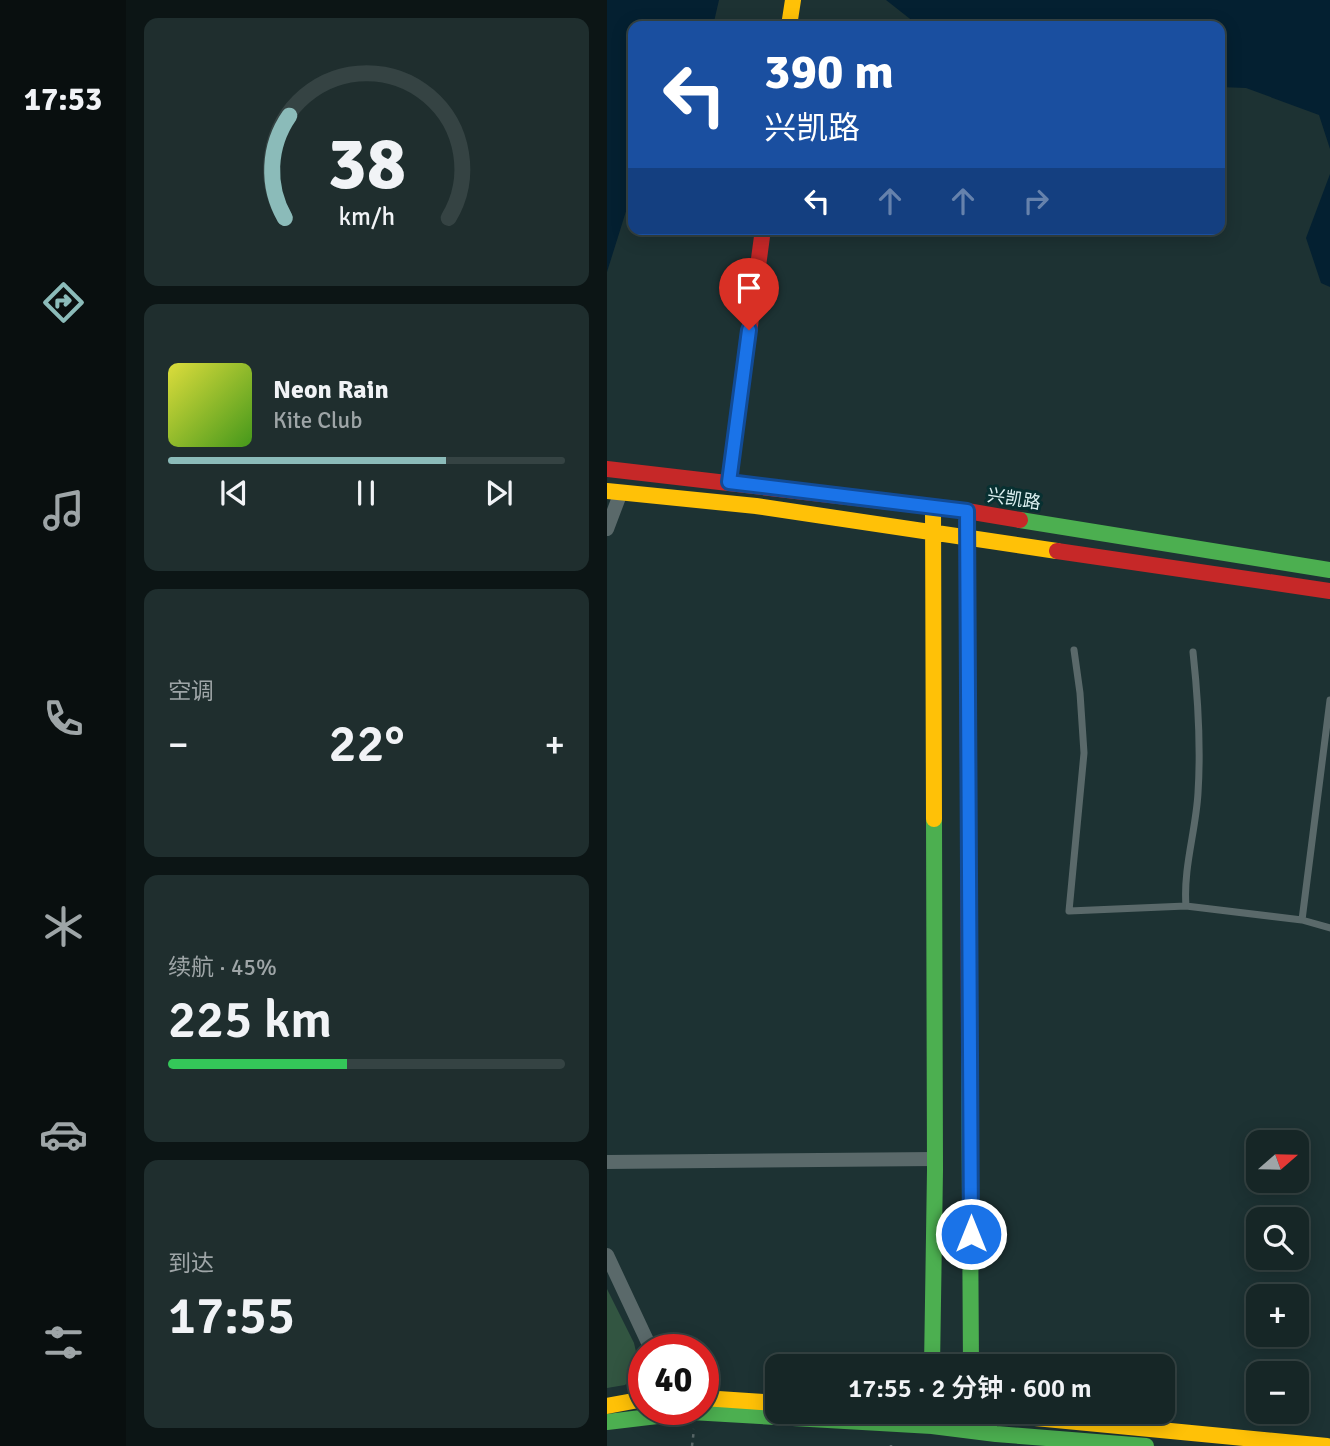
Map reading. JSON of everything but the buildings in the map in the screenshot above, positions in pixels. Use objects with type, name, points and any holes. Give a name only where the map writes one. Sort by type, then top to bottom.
[{"type":"street","points":[[790,21],[793,0]]},
{"type":"street","points":[[729,482],[762,235]]},
{"type":"street","name":"兴凯路","points":[[607,469],[967,511],[1330,570]]},
{"type":"street","points":[[607,529],[614,491],[756,506],[1330,591]]},
{"type":"street","points":[[932,1354],[935,1159],[933,507]]},
{"type":"street","points":[[967,511],[971,1354]]},
{"type":"street","points":[[607,1162],[935,1159]]},
{"type":"street","points":[[607,1255],[644,1334]]},
{"type":"street","points":[[719,1399],[765,1403]]},
{"type":"street","points":[[607,1406],[628,1402]]},
{"type":"street","points":[[607,1422],[691,1412],[765,1414]]},
{"type":"street","points":[[948,1424],[971,1431],[1146,1446]]},
{"type":"street","points":[[971,1424],[971,1431]]},
{"type":"street","points":[[1097,1424],[1327,1446]]},
{"type":"lane","points":[[1074,650],[1084,753],[1069,911],[1186,906],[1302,920],[1330,928]]},
{"type":"lane","points":[[1186,906],[1185,889],[1198,793],[1198,698],[1193,652]]},
{"type":"lane","points":[[1302,920],[1330,700]]},
{"type":"path","points":[[693,1429],[693,1446]]},
{"type":"green space","points":[[607,1289],[630,1334],[628,1382],[625,1385],[607,1388]]},
{"type":"water","points":[[607,0],[719,0],[714,21],[628,21],[628,205],[607,272]]},
{"type":"water","points":[[886,0],[1330,0],[1330,149],[1319,115],[1246,88],[1225,87],[1225,21],[913,21]]},
{"type":"water","points":[[1330,174],[1330,287],[1321,283],[1306,238]]},
{"type":"traffic: fast","points":[[1020,520],[1330,570]]},
{"type":"traffic: fast","points":[[932,1354],[935,1170],[934,819]]},
{"type":"traffic: fast","points":[[969,1036],[971,1354]]},
{"type":"traffic: fast","points":[[607,1422],[691,1412],[932,1426],[1146,1446]]},
{"type":"traffic: slow","points":[[790,21],[793,0]]},
{"type":"traffic: slow","points":[[607,491],[756,506],[1057,551]]},
{"type":"traffic: slow","points":[[933,507],[934,819]]},
{"type":"traffic: slow","points":[[719,1399],[765,1402]]},
{"type":"traffic: slow","points":[[607,1406],[628,1402]]},
{"type":"traffic: slow","points":[[1098,1424],[1327,1446]]},
{"type":"traffic: jam","points":[[729,482],[762,235]]},
{"type":"traffic: jam","points":[[607,469],[967,511],[1020,520]]},
{"type":"traffic: jam","points":[[967,511],[969,1036]]},
{"type":"traffic: jam","points":[[1057,551],[1330,591]]},
{"type":"route","points":[[749,330],[729,482],[967,511],[971,1234]]}]
